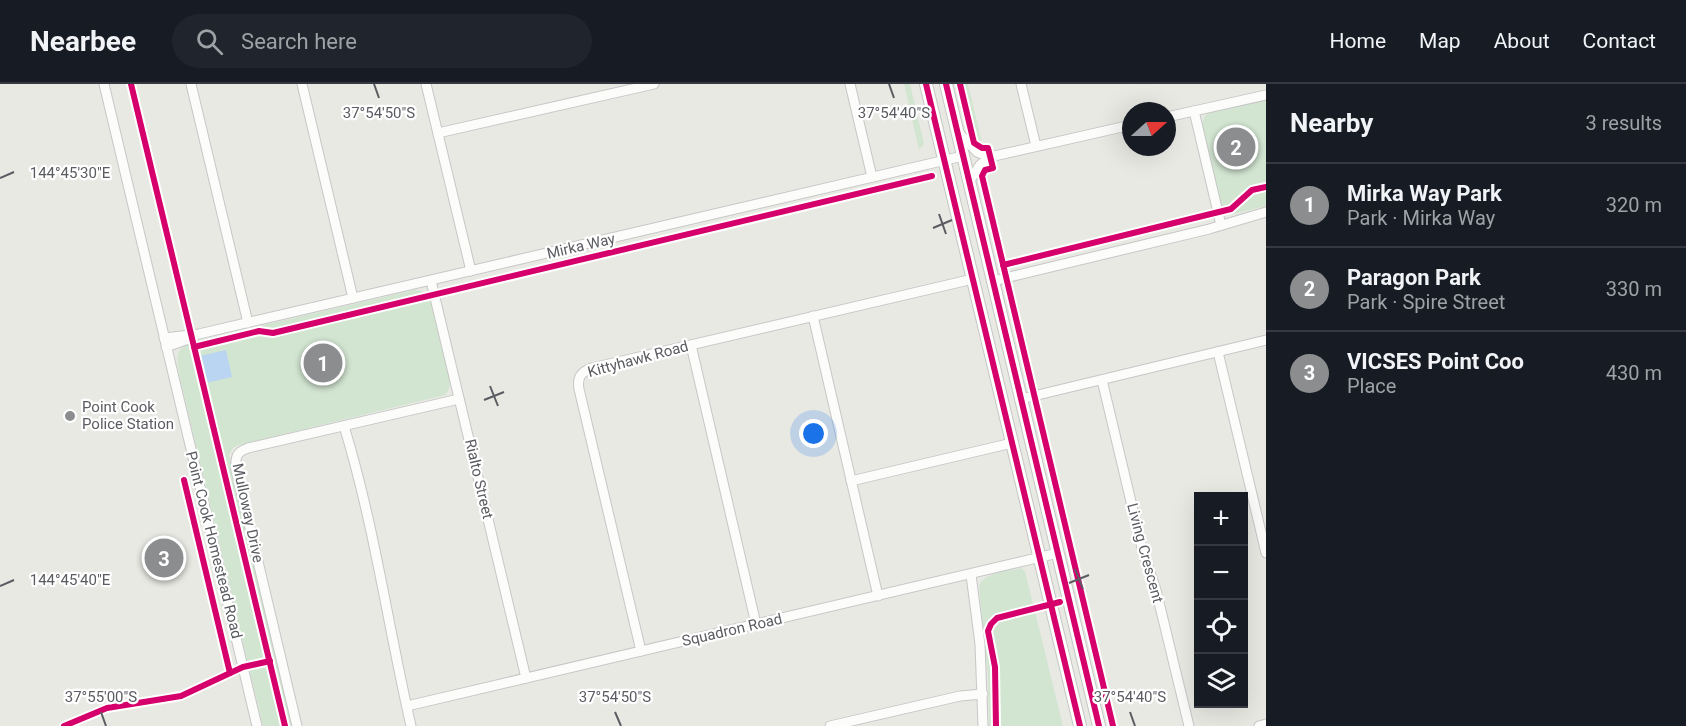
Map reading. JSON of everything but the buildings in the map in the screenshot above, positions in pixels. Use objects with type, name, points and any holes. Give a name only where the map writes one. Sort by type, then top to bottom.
[{"type":"street","name":"Point Cook Homestead Road","points":[[104,84],[257,726]]},
{"type":"street","points":[[191,84],[248,323]]},
{"type":"street","points":[[302,84],[353,298]]},
{"type":"street","points":[[426,84],[471,271]]},
{"type":"street","points":[[438,133],[654,84]]},
{"type":"street","points":[[849,84],[872,177]]},
{"type":"street","points":[[926,84],[1080,726]]},
{"type":"street","points":[[946,84],[1099,726]]},
{"type":"street","points":[[1021,84],[1036,146]]},
{"type":"street","points":[[1176,115],[1266,95]]},
{"type":"street","points":[[1194,111],[1221,225]]},
{"type":"street","points":[[956,127],[972,149],[990,157]]},
{"type":"street","points":[[969,182],[980,165],[990,157],[1122,127]]},
{"type":"street","name":"Mirka Way","points":[[165,343],[963,156]]},
{"type":"street","points":[[993,281],[1266,212]]},
{"type":"street","name":"Kittyhawk Road","points":[[641,651],[579,388],[581,373],[592,368],[973,279]]},
{"type":"street","name":"Rialto Street","points":[[431,281],[526,678]]},
{"type":"street","points":[[813,316],[878,596]]},
{"type":"street","points":[[1021,399],[1266,340]]},
{"type":"street","points":[[691,345],[756,624]]},
{"type":"street","points":[[1218,351],[1266,553]]},
{"type":"street","name":"Living Crescent","points":[[1102,380],[1143,552],[1156,590],[1189,726]]},
{"type":"street","name":"Mulloway Drive","points":[[297,726],[235,460],[240,451],[248,448],[459,399]]},
{"type":"street","points":[[344,426],[386,603],[411,726]]},
{"type":"street","points":[[851,481],[1012,443]]},
{"type":"street","name":"Squadron Road","points":[[407,706],[1058,553]]},
{"type":"street","points":[[971,574],[980,644],[983,726]]},
{"type":"street","points":[[830,726],[960,696],[983,694]]},
{"type":"street","points":[[1259,726],[1266,724]]},
{"type":"green space","points":[[904,84],[910,84],[924,144],[919,150]]},
{"type":"green space","points":[[963,84],[968,84],[983,147],[978,143]]},
{"type":"green space","points":[[1266,99],[1266,206],[1233,214],[1221,207],[1202,123],[1210,112]]},
{"type":"green space","points":[[414,290],[422,291],[431,300],[450,381],[445,395],[238,445],[229,455],[292,726],[263,726],[180,378],[179,351],[195,341]]},
{"type":"green space","points":[[1021,568],[1025,571],[1063,726],[989,726],[988,676],[979,586],[991,575]]},
{"type":"water","points":[[226,350],[232,377],[206,383],[200,356]]},
{"type":"cycle path","points":[[131,84],[285,726]]},
{"type":"cycle path","points":[[926,84],[1080,726]]},
{"type":"cycle path","points":[[946,84],[1099,726]]},
{"type":"cycle path","points":[[960,84],[974,143],[982,148],[988,148],[993,168],[985,170],[982,176],[1113,726]]},
{"type":"cycle path","points":[[194,347],[259,331],[273,333],[932,176]]},
{"type":"cycle path","points":[[1003,265],[1231,209],[1252,190],[1266,187]]},
{"type":"cycle path","points":[[184,480],[230,673]]},
{"type":"cycle path","points":[[996,726],[995,667],[988,631],[991,624],[997,618],[1060,602]]},
{"type":"cycle path","points":[[64,726],[107,708],[181,696],[243,667],[270,661]]},
{"type":"place","name":"Paragon Park","points":[[1236,147]]},
{"type":"place","name":"Mirka Way Park","points":[[323,363]]},
{"type":"place","name":"Point Cook Police Station","points":[[70,416]]},
{"type":"place","name":"VICSES Point Coo","points":[[164,558]]}]
